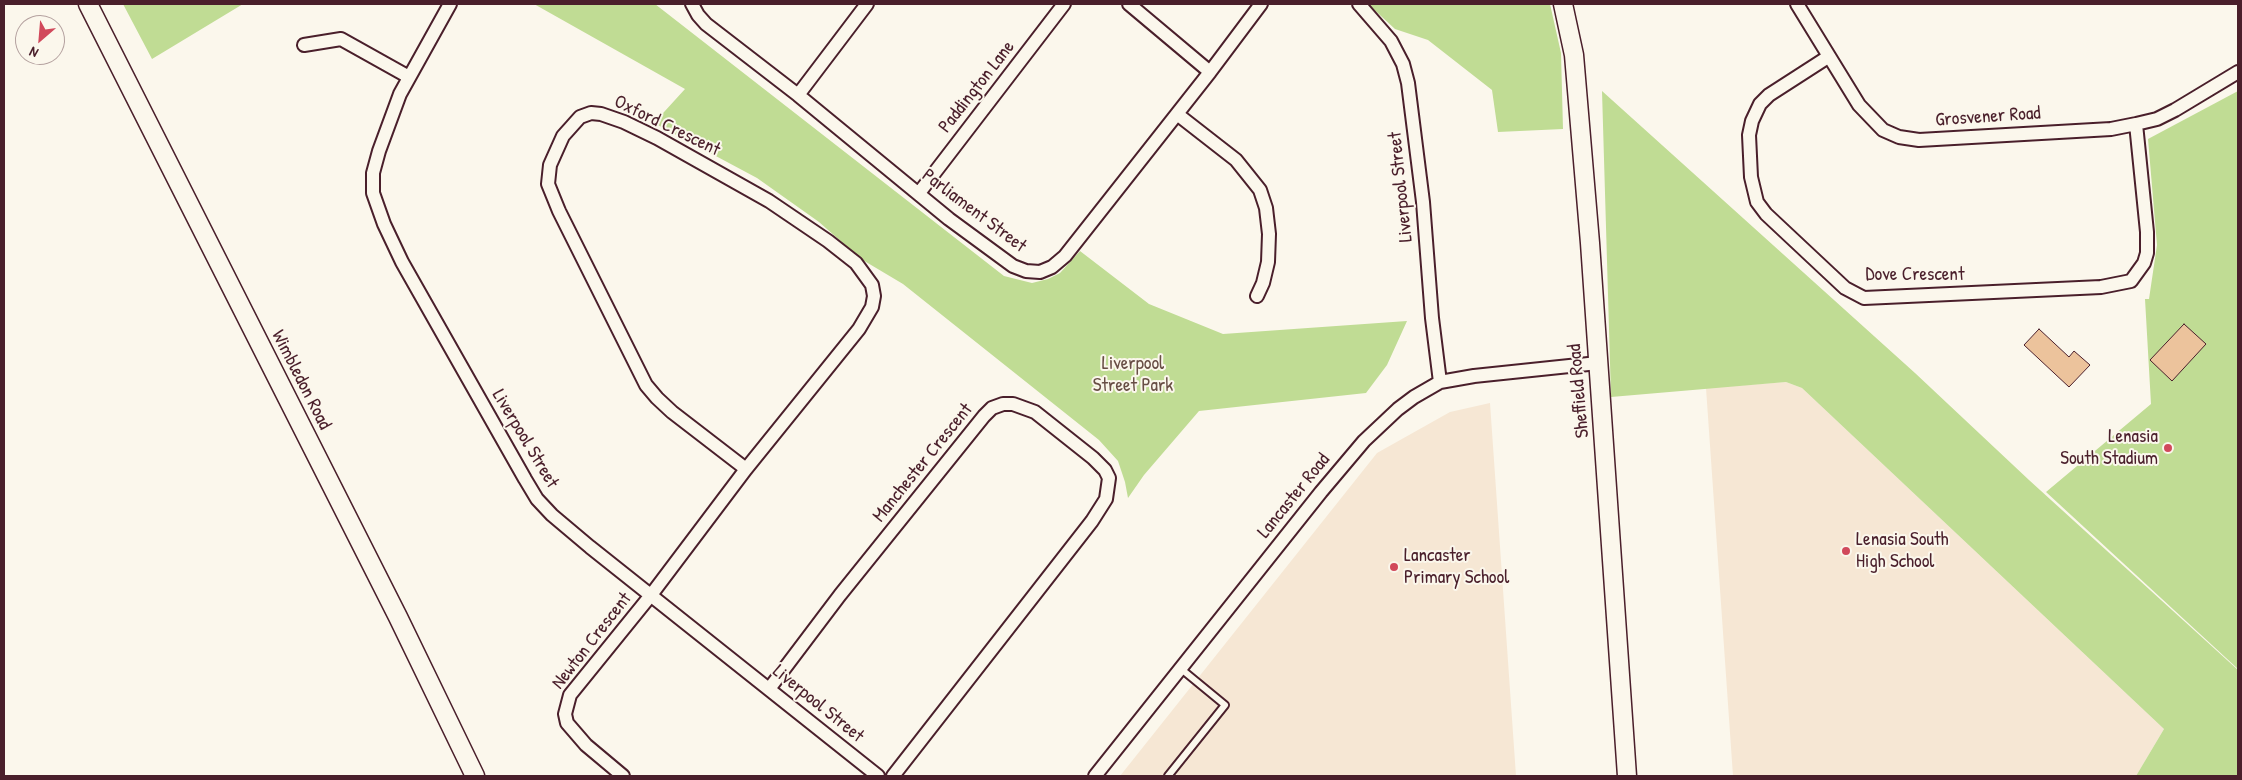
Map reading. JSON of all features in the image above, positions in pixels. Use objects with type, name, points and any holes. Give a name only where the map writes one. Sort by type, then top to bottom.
[{"type":"street","name":"Wimbledon Road","points":[[88,4],[398,617],[475,776]]},
{"type":"street","name":"Liverpool Street","points":[[450,4],[397,102],[373,173],[372,193],[402,262],[537,499],[552,515],[590,547],[878,776]]},
{"type":"street","name":"Parliament Street","points":[[692,4],[706,24],[798,95],[949,219],[1013,266],[1026,271],[1040,272],[1052,267],[1065,256],[1178,114],[1261,4]]},
{"type":"street","points":[[798,95],[868,4]]},
{"type":"street","name":"Paddington Lane","points":[[919,193],[1064,4]]},
{"type":"street","points":[[1129,4],[1210,72]]},
{"type":"street","name":"Liverpool Street","points":[[1359,4],[1391,41],[1403,64],[1408,83],[1423,202],[1432,318],[1440,382]]},
{"type":"street","name":"Sheffield Road","points":[[1563,4],[1574,55],[1590,243],[1627,776]]},
{"type":"street","name":"Grosvener Road","points":[[1797,4],[1859,105],[1870,119],[1883,130],[1899,138],[1928,140],[2111,128],[2136,124],[2157,119],[2169,113],[2238,72]]},
{"type":"street","points":[[304,46],[341,39],[409,77]]},
{"type":"street","name":"Dove Crescent","points":[[1828,57],[1769,95],[1760,104],[1752,122],[1750,135],[1751,177],[1757,202],[1766,214],[1845,288],[1864,298],[1878,299],[2102,287],[2131,281],[2144,263],[2147,253],[2147,232],[2136,124]]},
{"type":"street","name":"Oxford Crescent","points":[[652,595],[746,470],[866,318],[872,306],[874,296],[872,285],[856,263],[828,241],[769,201],[734,180],[624,122],[601,114],[580,117],[563,136],[550,165],[548,176],[548,184],[563,219],[646,385],[672,412],[746,470]]},
{"type":"street","points":[[1178,114],[1236,160],[1260,190],[1266,208],[1269,234],[1268,262],[1257,296]]},
{"type":"street","name":"Lancaster Road","points":[[1095,776],[1321,492],[1364,441],[1403,405],[1440,382],[1474,376],[1598,363]]},
{"type":"street","name":"Manchester Crescent","points":[[769,689],[846,588],[984,416],[992,408],[1003,404],[1014,404],[1035,412],[1093,458],[1105,470],[1109,478],[1106,499],[1092,521],[893,776]]},
{"type":"street","name":"Newton Crescent","points":[[623,776],[586,746],[567,723],[564,714],[570,695],[652,595]]},
{"type":"lane","points":[[1168,776],[1225,705],[1180,668]]},
{"type":"shaded area","name":"Lenasia South High School","points":[[1786,382],[1802,388],[2164,729],[2136,776],[1733,776],[1706,388]]},
{"type":"shaded area","name":"Lancaster Primary School","points":[[1490,403],[1516,776],[1120,776],[1377,453],[1450,412]]},
{"type":"green space","points":[[123,4],[243,4],[152,59]]},
{"type":"green space","name":"Liverpool Street Park","points":[[534,4],[655,4],[1004,276],[1032,283],[1048,279],[1060,273],[1080,251],[1149,304],[1223,334],[1407,321],[1387,365],[1366,393],[1199,411],[1144,475],[1128,498],[1118,461],[1099,440],[903,284],[861,259],[819,222],[757,178],[654,123],[685,89]]},
{"type":"green space","points":[[1368,4],[1550,4],[1561,53],[1563,129],[1498,132],[1492,90],[1428,40],[1395,29]]},
{"type":"green space","points":[[1602,91],[1915,373],[2029,480],[2238,670],[2238,776],[2136,776],[2164,729],[1802,388],[1786,382],[1611,397]]},
{"type":"green space","name":"Lenasia South Stadium","points":[[2238,91],[2238,669],[2046,492],[2151,404],[2145,299],[2149,299],[2157,245],[2148,139]]},
{"type":"building","points":[[2184,324],[2206,344],[2172,381],[2150,360]]},
{"type":"building","points":[[2039,329],[2069,357],[2074,351],[2090,365],[2069,387],[2024,345]]},
{"type":"place","name":"Lenasia South Stadium","points":[[2168,448]]},
{"type":"place","name":"Lenasia South High School","points":[[1846,551]]},
{"type":"place","name":"Lancaster Primary School","points":[[1394,567]]}]
